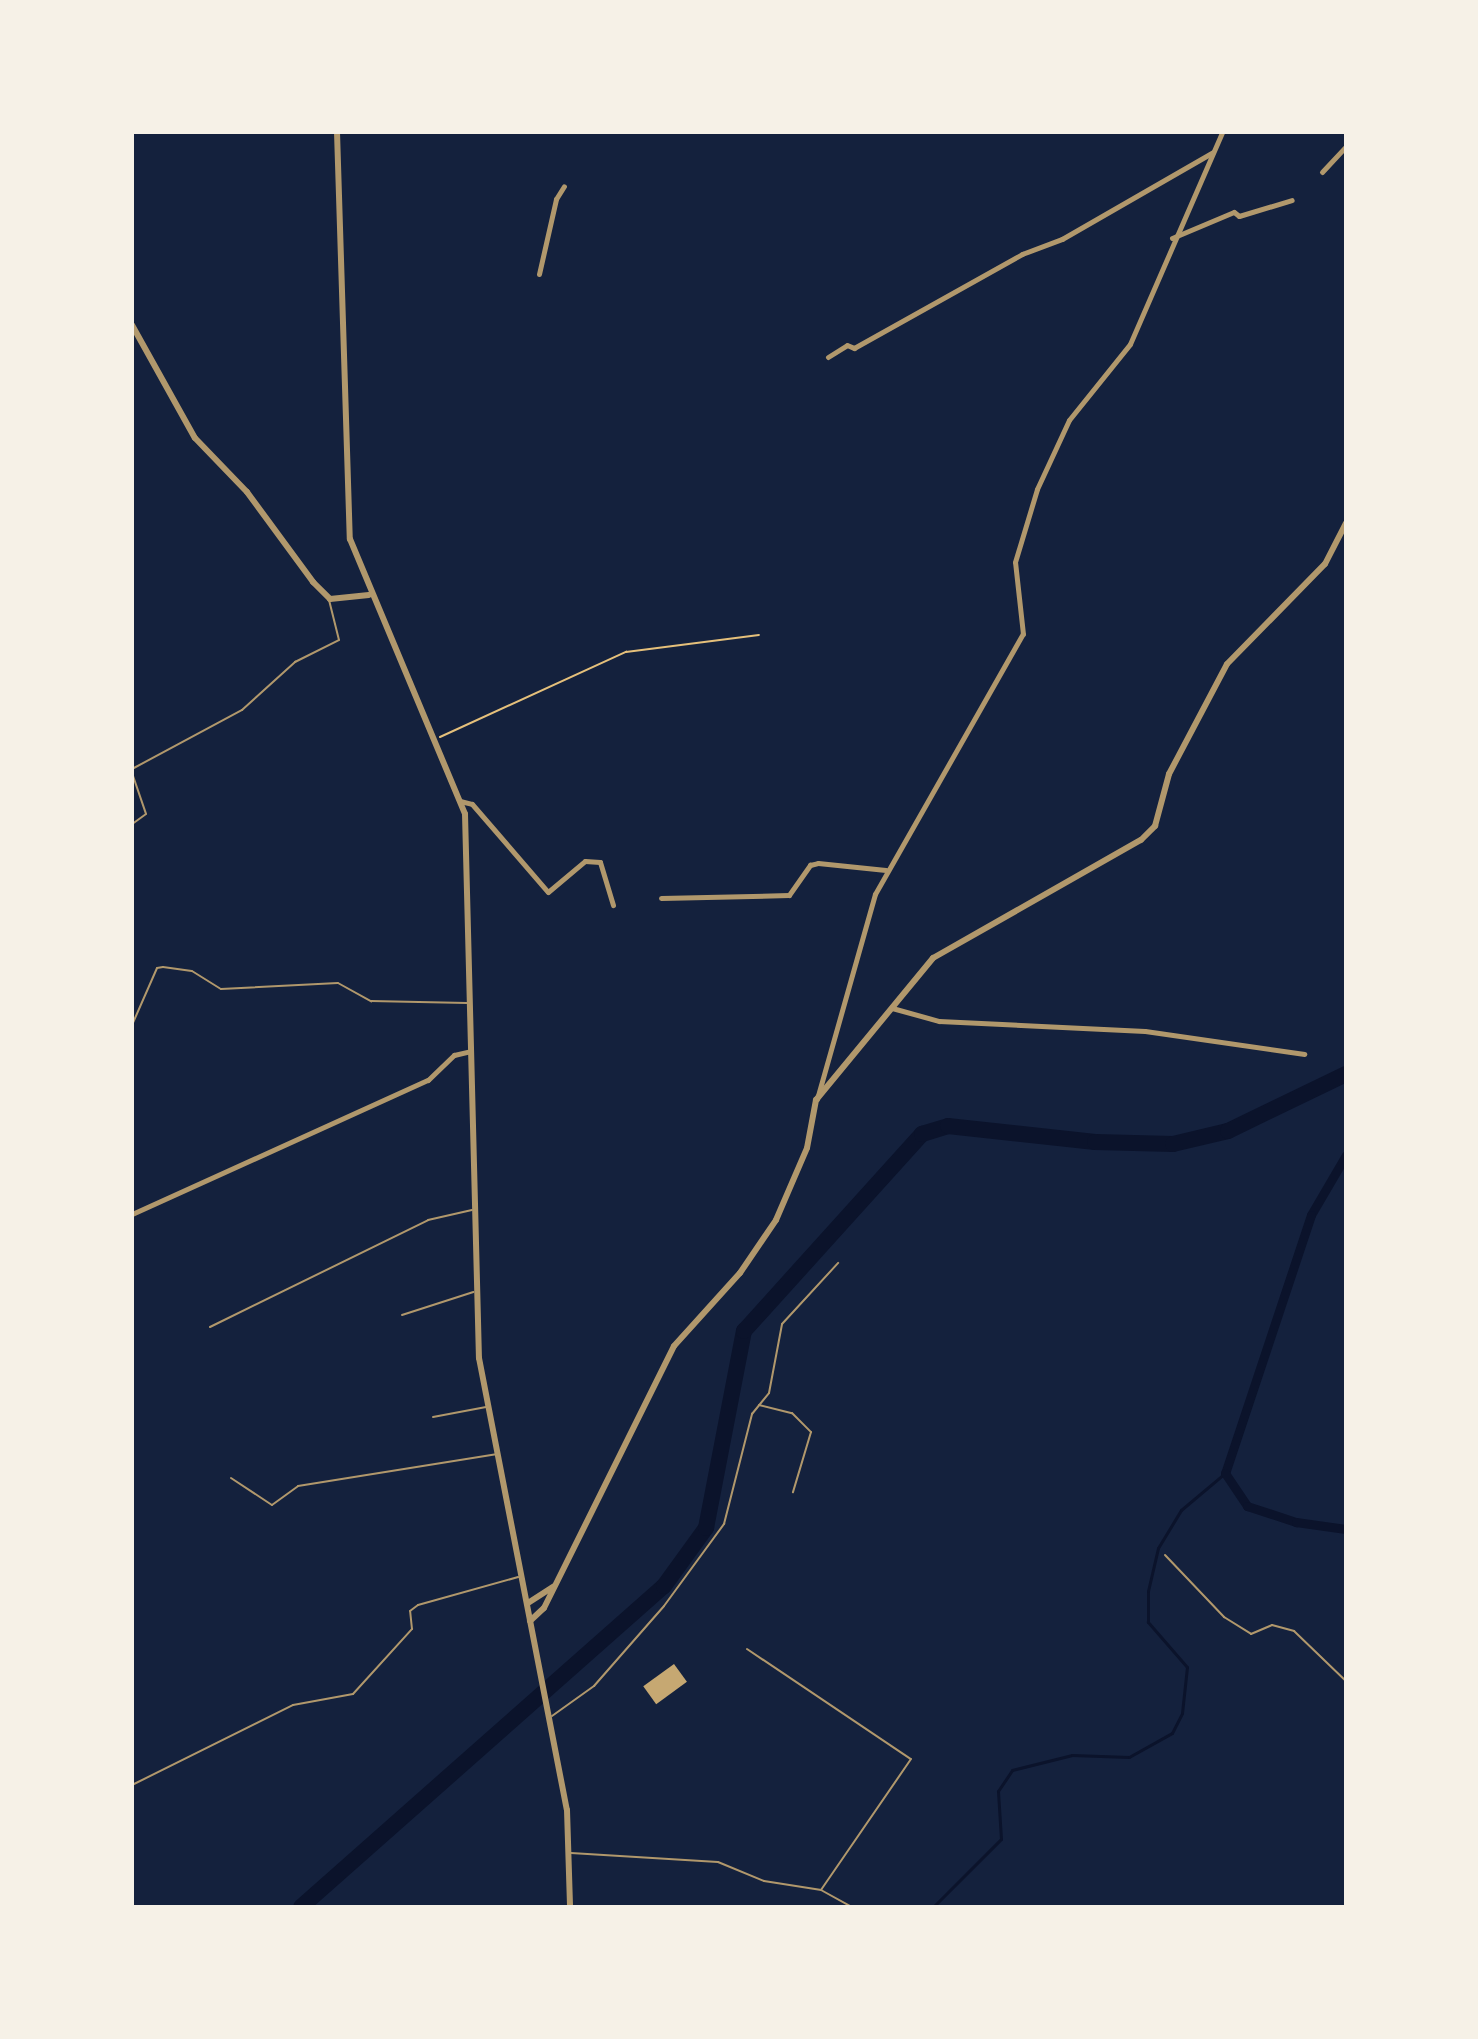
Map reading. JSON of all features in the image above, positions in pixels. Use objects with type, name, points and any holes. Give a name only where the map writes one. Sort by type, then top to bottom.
[{"type":"street","points":[[337,132],[349,524],[369,595],[460,801],[471,1051],[479,1358],[523,1576],[571,1853],[570,1907]]},
{"type":"street","points":[[530,1621],[556,1584],[674,1346],[740,1273],[776,1220],[807,1148],[816,1100],[856,950],[886,870],[1023,634],[1015,562],[1037,489],[1069,420],[1130,344],[1172,238],[1222,132]]},
{"type":"street","points":[[1322,172],[1346,146]]},
{"type":"street","points":[[828,357],[847,345],[854,348],[1022,254],[1062,239],[1214,152]]},
{"type":"street","points":[[539,274],[556,199],[564,186]]},
{"type":"street","points":[[1172,238],[1234,212],[1239,216],[1292,200]]},
{"type":"street","points":[[132,325],[195,438],[247,492],[330,599],[369,595]]},
{"type":"street","points":[[816,1100],[944,950],[1141,840],[1155,826],[1169,774],[1227,664],[1325,564],[1346,523]]},
{"type":"street","points":[[460,801],[472,804],[548,892],[585,861],[600,862],[613,905]]},
{"type":"street","points":[[661,898],[789,895],[810,865],[818,863],[886,870]]},
{"type":"street","points":[[892,1008],[939,1021],[1145,1031],[1304,1054]]},
{"type":"street","points":[[132,1214],[428,1080],[454,1055],[471,1051]]},
{"type":"street","points":[[528,1603],[556,1584]]},
{"type":"lane","points":[[132,824],[146,814],[132,771],[242,710],[295,662],[339,640],[326,603],[330,599]]},
{"type":"lane","points":[[132,1025],[157,968],[163,967],[192,971],[221,989],[338,983],[371,1001],[468,1003]]},
{"type":"lane","points":[[210,1327],[428,1220],[475,1209]]},
{"type":"lane","points":[[548,1719],[594,1686],[664,1606],[724,1524],[757,1405],[769,1393],[782,1324],[838,1263]]},
{"type":"lane","points":[[402,1315],[475,1291]]},
{"type":"lane","points":[[757,1405],[792,1413],[811,1432],[793,1492]]},
{"type":"lane","points":[[433,1417],[489,1407]]},
{"type":"lane","points":[[231,1478],[272,1505],[298,1486],[498,1454]]},
{"type":"lane","points":[[1165,1555],[1224,1617],[1251,1634],[1272,1625],[1294,1631],[1346,1681]]},
{"type":"lane","points":[[132,1785],[293,1705],[353,1694],[412,1629],[410,1611],[418,1605],[523,1576]]},
{"type":"lane","points":[[747,1649],[911,1759],[821,1890]]},
{"type":"lane","points":[[571,1853],[718,1862],[764,1881],[821,1890],[852,1907]]},
{"type":"path","points":[[435,739],[626,652],[759,635]]},
{"type":"building","points":[[674,1664],[687,1682],[656,1704],[643,1686]]},
{"type":"waterway","points":[[301,1907],[664,1586],[706,1528],[744,1331],[922,1134],[948,1126],[1095,1142],[1173,1144],[1228,1131],[1346,1074]]},
{"type":"waterway","points":[[1346,1155],[1311,1215],[1225,1473],[1247,1506],[1296,1522],[1346,1529]]},
{"type":"waterway","points":[[933,1907],[1001,1839],[998,1791],[1012,1770],[1072,1755],[1129,1757],[1172,1733],[1182,1713],[1187,1667],[1148,1622],[1148,1591],[1158,1548],[1181,1510],[1225,1473]]}]
